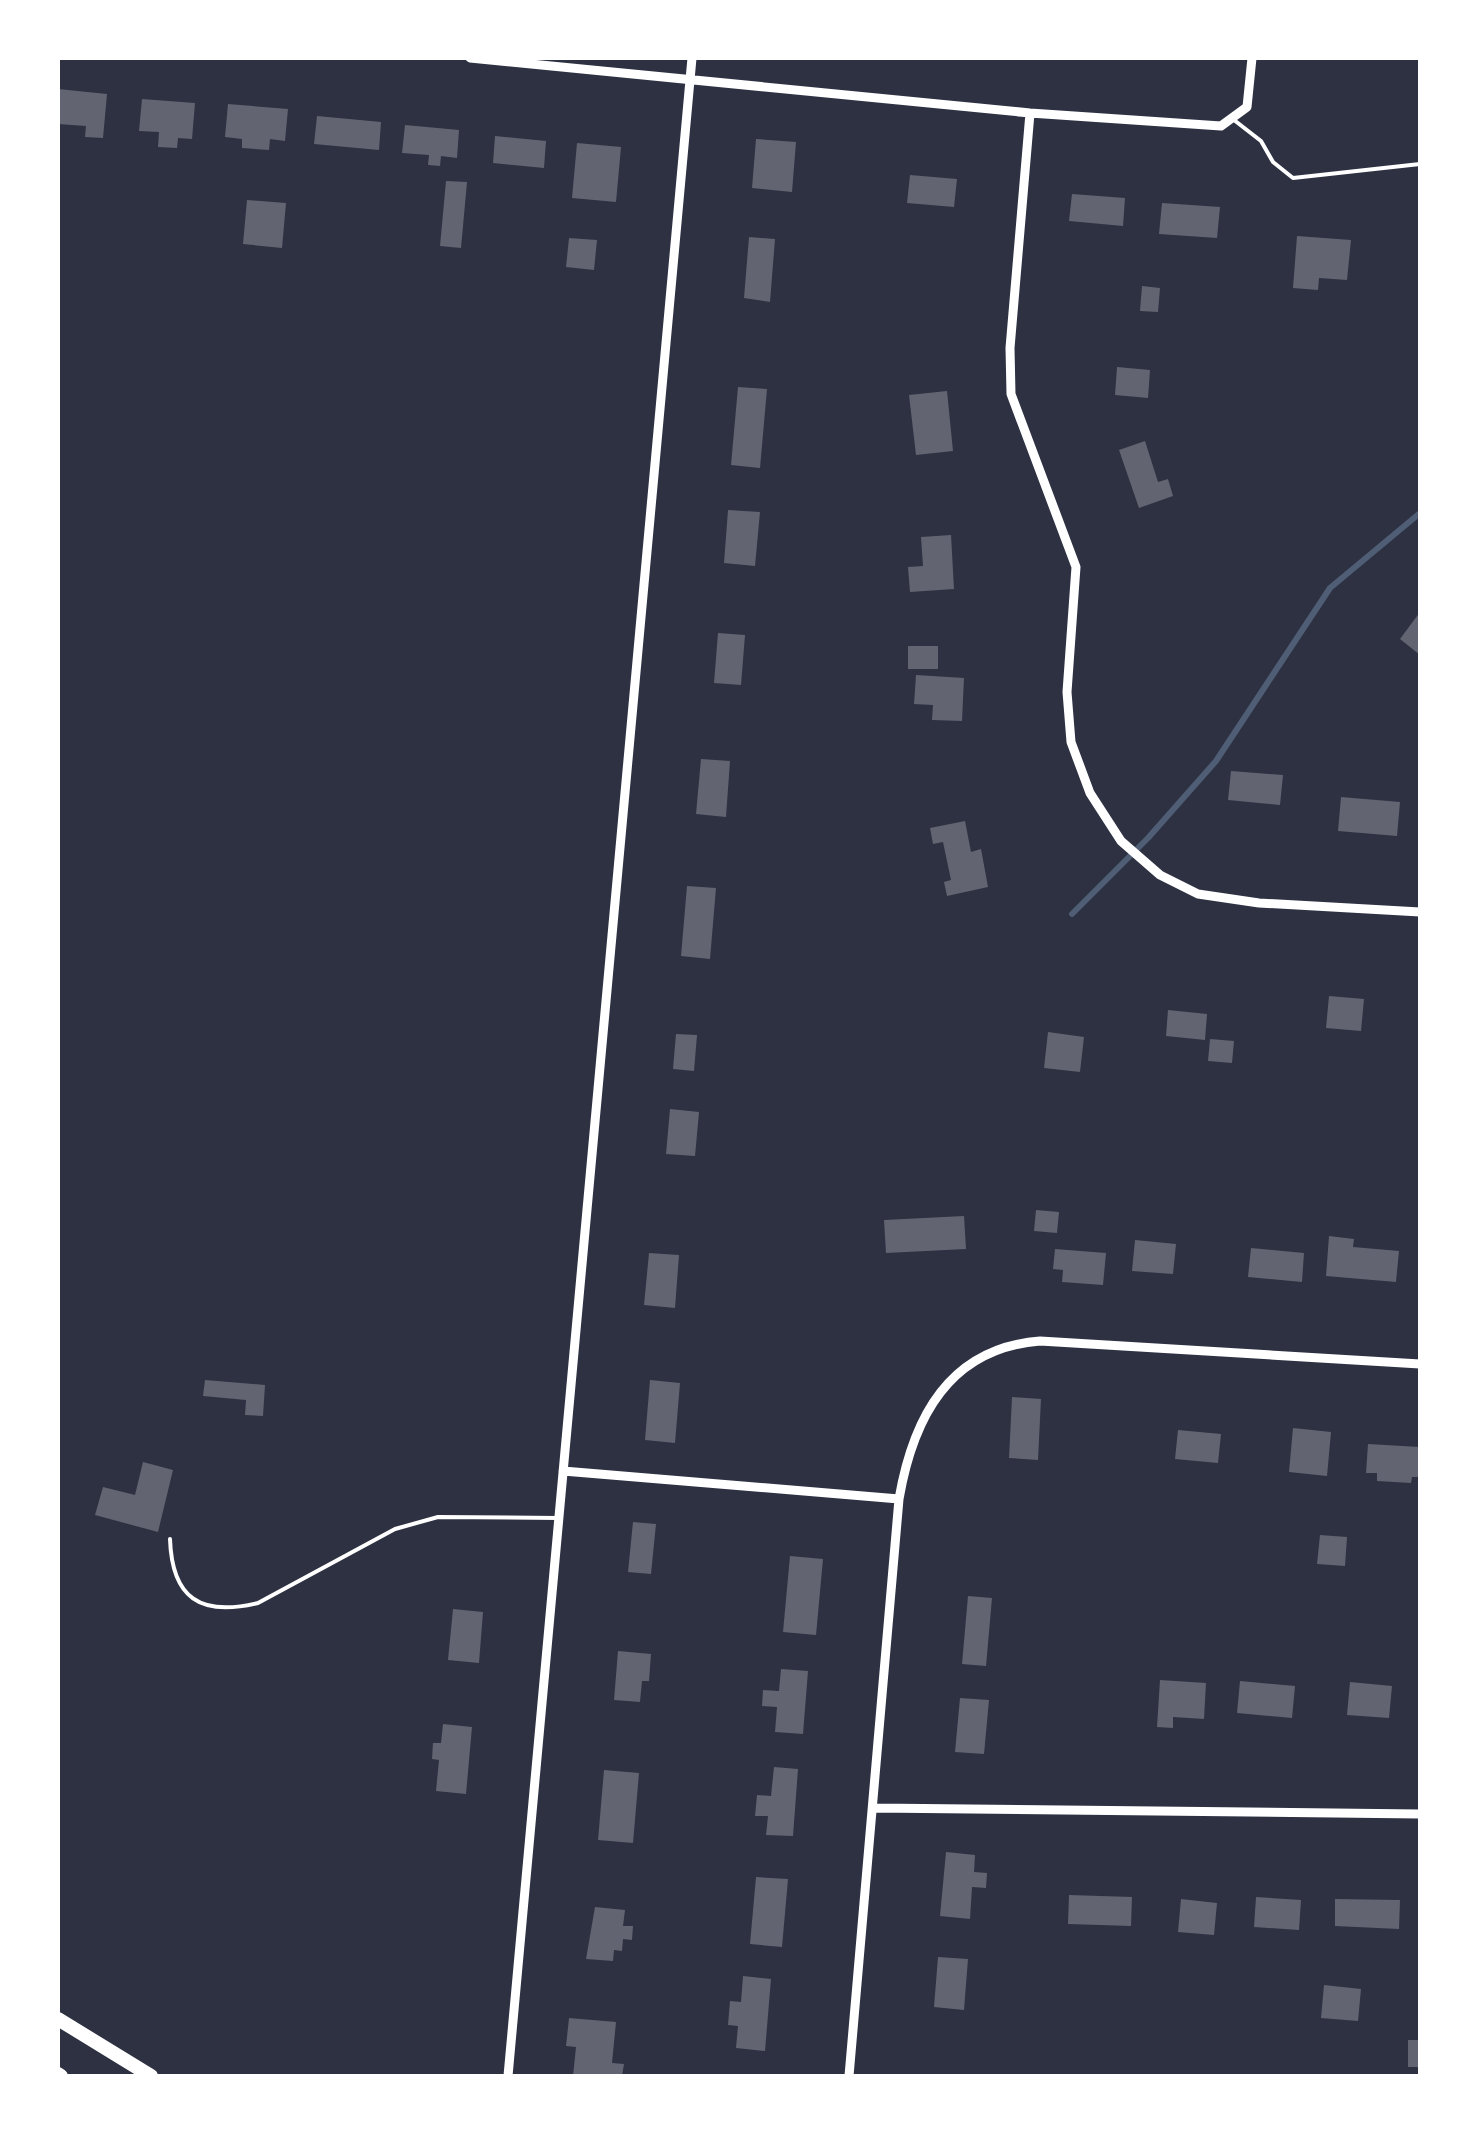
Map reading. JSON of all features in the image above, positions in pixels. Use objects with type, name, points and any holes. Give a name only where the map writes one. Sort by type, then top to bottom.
[{"type":"highway","points":[[58,2018],[151,2076]]},
{"type":"street","points":[[470,58],[1030,113],[1221,126],[1247,107],[1252,58]]},
{"type":"street","points":[[508,2076],[692,58]]},
{"type":"street","points":[[1030,113],[1010,348],[1011,394],[1076,567],[1067,692],[1070,742],[1090,793],[1121,841],[1160,875],[1198,894],[1259,903],[1420,912]]},
{"type":"street","points":[[848,2076],[899,1500],[912,1444],[933,1404],[964,1366],[998,1347],[1040,1341],[1420,1364]]},
{"type":"street","points":[[564,1471],[899,1500]]},
{"type":"street","points":[[874,1808],[1420,1814]]},
{"type":"lane","points":[[1234,120],[1261,141],[1280,171],[1293,178],[1420,164]]},
{"type":"lane","points":[[170,1539],[171,1569],[183,1591],[192,1600],[233,1609],[258,1603],[395,1529],[438,1517],[559,1518]]},
{"type":"building","points":[[58,89],[107,94],[103,138],[85,137],[86,126],[58,124]]},
{"type":"building","points":[[142,99],[195,103],[192,139],[178,138],[177,148],[158,147],[159,132],[139,131]]},
{"type":"building","points":[[228,104],[288,109],[285,141],[270,139],[269,150],[242,148],[242,139],[225,137]]},
{"type":"building","points":[[317,116],[381,122],[379,150],[314,144]]},
{"type":"building","points":[[405,125],[459,130],[457,158],[441,156],[440,166],[428,165],[429,155],[402,153]]},
{"type":"building","points":[[495,136],[546,141],[544,168],[493,163]]},
{"type":"building","points":[[756,139],[796,142],[792,192],[752,188]]},
{"type":"building","points":[[577,143],[621,147],[616,202],[572,198]]},
{"type":"building","points":[[910,175],[957,179],[954,207],[907,203]]},
{"type":"building","points":[[446,181],[467,182],[461,248],[440,246]]},
{"type":"building","points":[[1072,194],[1125,198],[1123,226],[1069,221]]},
{"type":"building","points":[[247,200],[286,203],[282,248],[243,244]]},
{"type":"building","points":[[1162,203],[1220,207],[1217,238],[1159,234]]},
{"type":"building","points":[[1297,236],[1351,240],[1347,280],[1319,278],[1318,290],[1293,288]]},
{"type":"building","points":[[749,237],[775,239],[770,302],[744,298]]},
{"type":"building","points":[[569,238],[597,240],[594,270],[566,267]]},
{"type":"building","points":[[1142,286],[1160,288],[1158,312],[1140,311]]},
{"type":"building","points":[[1117,367],[1150,370],[1148,398],[1115,395]]},
{"type":"building","points":[[738,387],[767,389],[760,468],[731,465]]},
{"type":"building","points":[[947,391],[953,451],[916,455],[909,395]]},
{"type":"building","points":[[1145,441],[1158,482],[1168,479],[1173,496],[1139,508],[1119,450]]},
{"type":"building","points":[[728,510],[760,512],[755,566],[724,563]]},
{"type":"building","points":[[951,535],[954,589],[910,592],[908,567],[923,566],[921,537]]},
{"type":"building","points":[[1420,612],[1420,655],[1400,639]]},
{"type":"building","points":[[718,633],[745,635],[741,685],[714,683]]},
{"type":"building","points":[[908,646],[938,646],[938,669],[908,669]]},
{"type":"building","points":[[916,675],[964,678],[962,721],[932,720],[933,705],[914,704]]},
{"type":"building","points":[[701,759],[730,761],[726,817],[696,814]]},
{"type":"building","points":[[1231,771],[1283,775],[1280,805],[1228,800]]},
{"type":"building","points":[[1341,797],[1400,802],[1397,836],[1338,831]]},
{"type":"building","points":[[965,821],[971,852],[981,849],[988,887],[947,896],[944,882],[951,880],[943,842],[933,844],[930,828]]},
{"type":"building","points":[[687,886],[716,888],[710,959],[681,956]]},
{"type":"building","points":[[1329,996],[1364,999],[1361,1031],[1326,1028]]},
{"type":"building","points":[[1168,1010],[1207,1014],[1205,1040],[1166,1036]]},
{"type":"building","points":[[1048,1032],[1084,1037],[1080,1072],[1044,1068]]},
{"type":"building","points":[[676,1034],[697,1035],[694,1071],[673,1069]]},
{"type":"building","points":[[1210,1039],[1234,1041],[1232,1063],[1208,1061]]},
{"type":"building","points":[[670,1109],[699,1112],[695,1156],[666,1154]]},
{"type":"building","points":[[1036,1210],[1059,1212],[1057,1233],[1034,1231]]},
{"type":"building","points":[[964,1216],[966,1249],[886,1253],[884,1220]]},
{"type":"building","points":[[1329,1236],[1354,1239],[1353,1247],[1399,1251],[1396,1282],[1326,1276]]},
{"type":"building","points":[[1135,1240],[1176,1244],[1173,1274],[1132,1271]]},
{"type":"building","points":[[1251,1248],[1304,1253],[1302,1282],[1248,1277]]},
{"type":"building","points":[[1055,1249],[1106,1253],[1103,1285],[1062,1282],[1063,1270],[1053,1269]]},
{"type":"building","points":[[649,1253],[679,1255],[675,1308],[644,1305]]},
{"type":"building","points":[[205,1380],[265,1385],[263,1416],[245,1415],[246,1400],[203,1396]]},
{"type":"building","points":[[650,1380],[680,1383],[675,1443],[645,1440]]},
{"type":"building","points":[[1012,1397],[1041,1399],[1038,1460],[1009,1458]]},
{"type":"building","points":[[1293,1428],[1331,1432],[1327,1476],[1289,1472]]},
{"type":"building","points":[[1178,1430],[1221,1434],[1218,1463],[1175,1459]]},
{"type":"building","points":[[1368,1444],[1420,1447],[1420,1477],[1412,1477],[1411,1483],[1377,1481],[1377,1473],[1366,1473]]},
{"type":"building","points":[[143,1462],[173,1470],[158,1532],[95,1515],[103,1487],[135,1495]]},
{"type":"building","points":[[633,1522],[656,1524],[651,1574],[628,1572]]},
{"type":"building","points":[[1320,1535],[1347,1537],[1345,1566],[1317,1564]]},
{"type":"building","points":[[790,1556],[823,1559],[816,1635],[783,1632]]},
{"type":"building","points":[[968,1596],[992,1598],[986,1666],[962,1664]]},
{"type":"building","points":[[453,1609],[483,1612],[479,1663],[448,1660]]},
{"type":"building","points":[[618,1651],[651,1654],[649,1681],[642,1681],[640,1702],[614,1700]]},
{"type":"building","points":[[781,1669],[808,1671],[803,1734],[775,1732],[777,1707],[762,1706],[763,1690],[779,1691]]},
{"type":"building","points":[[1160,1680],[1206,1683],[1204,1719],[1173,1717],[1173,1728],[1157,1727]]},
{"type":"building","points":[[1240,1681],[1295,1686],[1292,1718],[1237,1713]]},
{"type":"building","points":[[1350,1682],[1392,1686],[1389,1718],[1347,1715]]},
{"type":"building","points":[[960,1698],[989,1700],[984,1754],[955,1752]]},
{"type":"building","points":[[443,1724],[472,1727],[466,1794],[436,1791],[439,1760],[432,1759],[433,1743],[441,1743]]},
{"type":"building","points":[[774,1767],[798,1769],[793,1836],[766,1835],[768,1816],[755,1816],[757,1795],[771,1796]]},
{"type":"building","points":[[604,1770],[639,1773],[633,1843],[598,1840]]},
{"type":"building","points":[[946,1852],[975,1855],[974,1872],[987,1873],[986,1888],[972,1887],[970,1919],[940,1916]]},
{"type":"building","points":[[756,1877],[788,1879],[782,1947],[750,1944]]},
{"type":"building","points":[[1069,1895],[1132,1897],[1131,1926],[1068,1924]]},
{"type":"building","points":[[1256,1897],[1301,1900],[1299,1930],[1254,1927]]},
{"type":"building","points":[[1181,1899],[1217,1903],[1214,1935],[1178,1932]]},
{"type":"building","points":[[1335,1899],[1400,1900],[1399,1929],[1335,1926]]},
{"type":"building","points":[[595,1907],[625,1910],[623,1926],[633,1926],[632,1940],[623,1939],[622,1951],[614,1950],[613,1961],[586,1959]]},
{"type":"building","points":[[938,1957],[968,1959],[964,2010],[934,2007]]},
{"type":"building","points":[[743,1976],[771,1979],[765,2051],[736,2048],[738,2026],[728,2025],[730,2001],[741,2002]]},
{"type":"building","points":[[1324,1985],[1361,1989],[1358,2021],[1321,2018]]},
{"type":"building","points":[[569,2018],[616,2022],[612,2063],[624,2064],[622,2076],[573,2076],[576,2047],[566,2046]]},
{"type":"building","points":[[1408,2040],[1420,2040],[1420,2067],[1408,2067]]},
{"type":"waterway","points":[[1072,914],[1148,838],[1216,761],[1330,588],[1420,513]]}]
